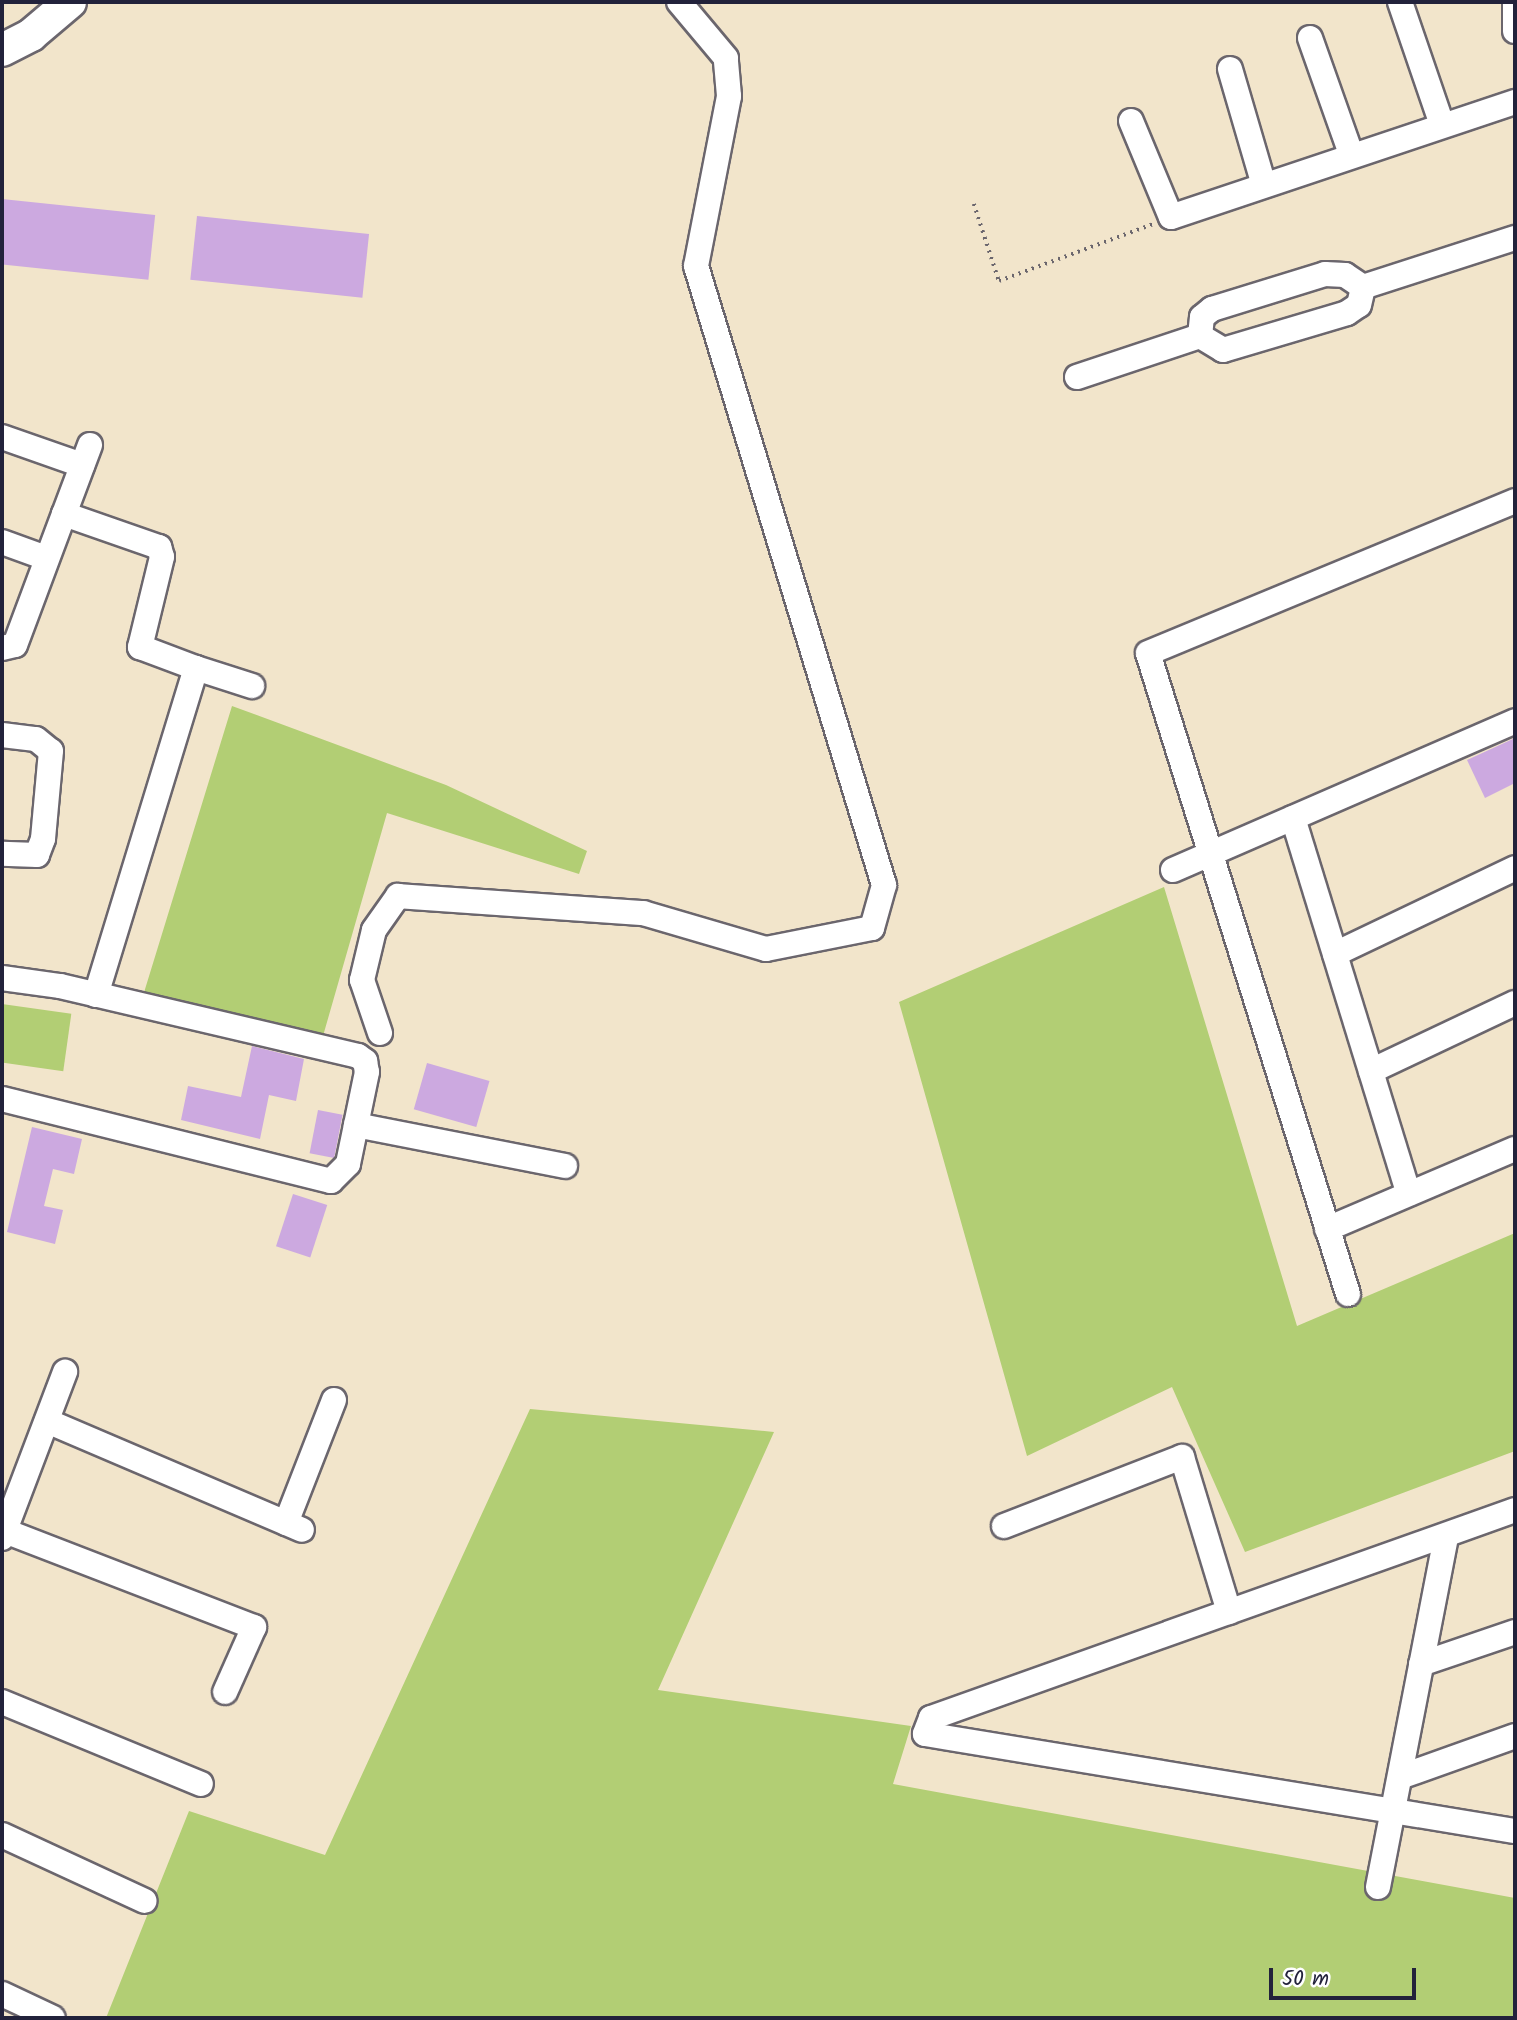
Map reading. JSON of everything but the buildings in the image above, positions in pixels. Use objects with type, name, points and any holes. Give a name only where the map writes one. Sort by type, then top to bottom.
[{"type":"main road","points":[[2,50],[30,35],[69,2]]},
{"type":"street","points":[[380,1033],[362,980],[374,930],[398,896],[643,913],[766,949],[872,928],[884,886],[696,266],[729,96],[726,58],[679,2]]},
{"type":"street","points":[[1400,2],[1442,125]]},
{"type":"street","points":[[1515,4],[1515,31]]},
{"type":"street","points":[[1310,38],[1351,154]]},
{"type":"street","points":[[1230,69],[1263,182]]},
{"type":"street","points":[[1131,121],[1171,216],[1263,182],[1515,102]]},
{"type":"street","points":[[1363,287],[1515,238]]},
{"type":"street","points":[[1200,336],[1202,317],[1212,309],[1325,274],[1345,275],[1363,287]]},
{"type":"street","points":[[1077,377],[1200,336],[1223,350],[1347,313],[1359,305],[1363,287]]},
{"type":"street","points":[[2,436],[86,455],[15,645],[2,648]]},
{"type":"street","points":[[1348,1294],[1148,653],[1515,502]]},
{"type":"street","points":[[64,514],[159,547],[162,557],[140,647],[252,686]]},
{"type":"street","points":[[2,542],[46,558]]},
{"type":"street","points":[[96,995],[196,668]]},
{"type":"street","points":[[1173,870],[1515,721]]},
{"type":"street","points":[[2,735],[36,739],[51,751],[43,839],[37,855],[2,855]]},
{"type":"street","points":[[1293,818],[1409,1194]]},
{"type":"street","points":[[1335,954],[1515,868]]},
{"type":"street","points":[[2,978],[96,995],[358,1056],[365,1061],[367,1072],[348,1164],[331,1181],[2,1099]]},
{"type":"street","points":[[1371,1071],[1515,1003]]},
{"type":"street","points":[[356,1125],[565,1166]]},
{"type":"street","points":[[1327,1229],[1515,1149]]},
{"type":"street","points":[[65,1372],[3,1535],[254,1628],[225,1692]]},
{"type":"street","points":[[47,1421],[294,1526],[334,1399]]},
{"type":"street","points":[[1004,1526],[1182,1457],[1230,1612]]},
{"type":"street","points":[[1515,1510],[932,1718],[925,1734],[1515,1831]]},
{"type":"street","points":[[1378,1887],[1446,1536]]},
{"type":"street","points":[[1421,1664],[1515,1632]]},
{"type":"street","points":[[2,1702],[201,1784]]},
{"type":"street","points":[[1400,1777],[1515,1737]]},
{"type":"street","points":[[2,1835],[145,1901]]},
{"type":"street","points":[[2,1994],[53,2018]]},
{"type":"path","points":[[974,204],[999,281],[1079,255],[1171,216]]},
{"type":"green space","points":[[232,706],[446,785],[587,851],[579,874],[387,813],[323,1036],[142,999]]},
{"type":"green space","points":[[1164,887],[1297,1326],[1515,1233],[1515,1451],[1245,1552],[1172,1387],[1027,1456],[899,1002]]},
{"type":"green space","points":[[2,1004],[71,1014],[63,1071],[2,1063]]},
{"type":"green space","points":[[530,1409],[774,1432],[658,1690],[911,1726],[893,1784],[1515,1898],[1515,2018],[106,2018],[189,1811],[325,1855]]}]
